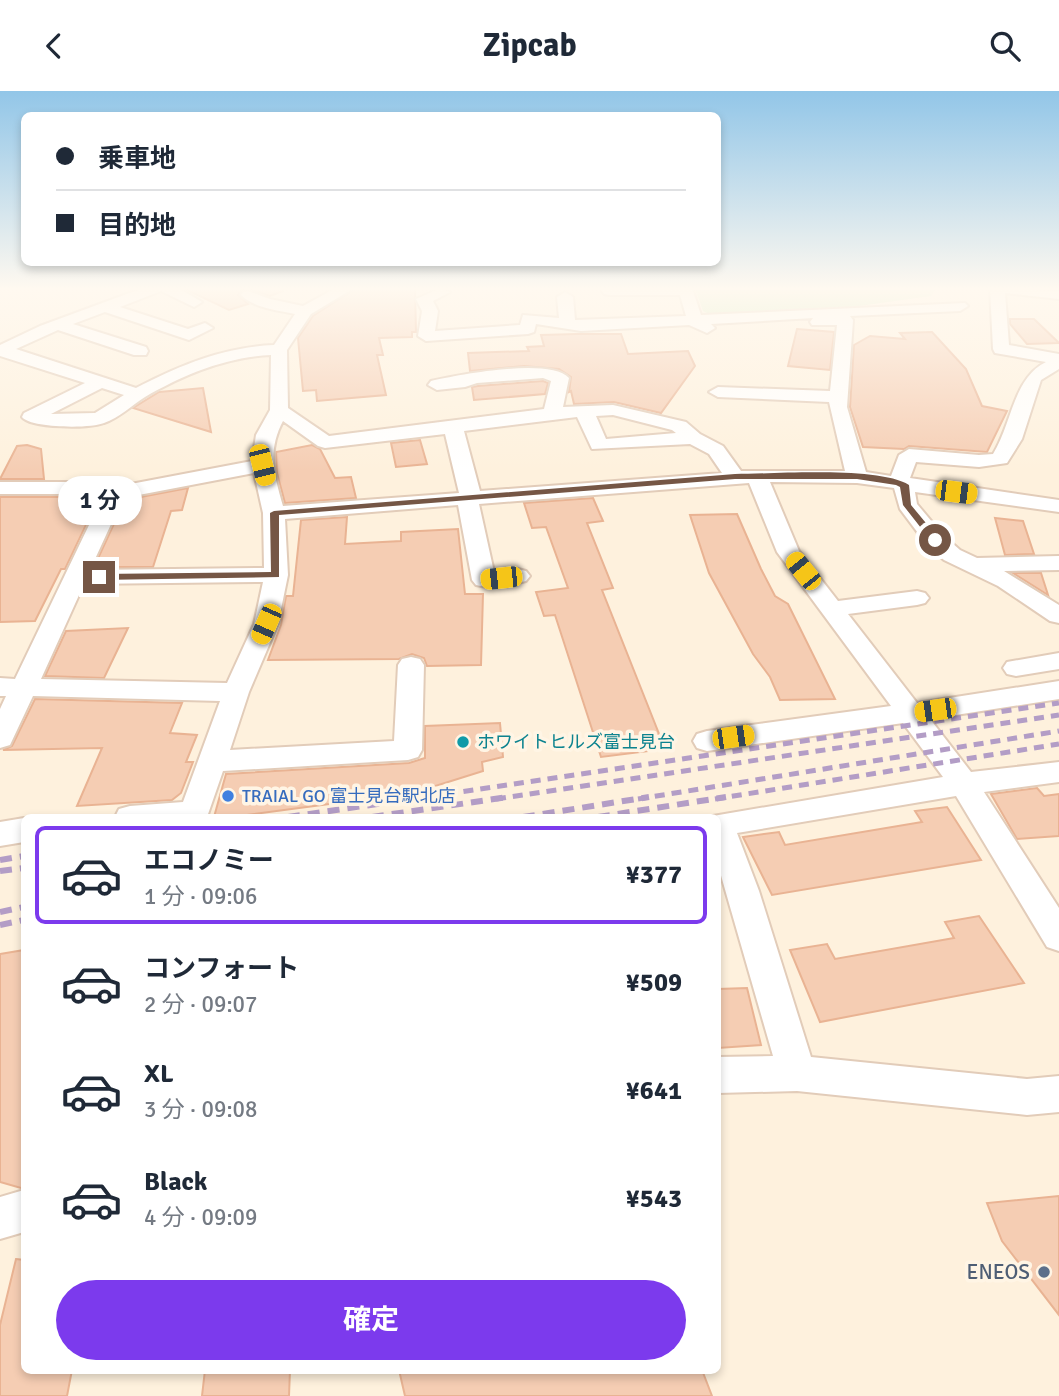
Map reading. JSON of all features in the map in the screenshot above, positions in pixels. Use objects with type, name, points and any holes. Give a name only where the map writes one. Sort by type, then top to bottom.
[{"type":"street","points":[[11,349],[138,394]]},
{"type":"street","points":[[132,349],[140,351]]},
{"type":"street","points":[[842,349],[837,397],[844,438],[857,477]]},
{"type":"street","points":[[1000,349],[1059,361]]},
{"type":"street","points":[[100,382],[31,417],[37,420],[99,419],[138,394],[189,367],[213,359],[279,350],[279,410],[266,435],[262,465],[274,513],[276,575],[266,624],[236,692],[193,814]]},
{"type":"street","points":[[1059,361],[1039,372],[1033,379],[1012,439],[1000,460],[979,461],[909,455],[901,484],[907,505],[952,555],[1006,581],[1059,617]]},
{"type":"street","points":[[518,576],[484,580],[454,427],[436,384],[465,382],[473,378],[544,373],[560,378],[552,413]]},
{"type":"street","points":[[718,392],[837,397]]},
{"type":"street","points":[[279,410],[325,442],[552,413],[613,410],[680,426],[716,450],[746,477],[788,552],[913,713],[964,784],[1059,937]]},
{"type":"street","points":[[584,411],[599,445],[693,437]]},
{"type":"street","points":[[0,488],[78,488],[115,493],[262,465]]},
{"type":"street","points":[[274,513],[746,477],[857,477],[1059,506]]},
{"type":"street","points":[[0,738],[13,687],[74,577],[115,493]]},
{"type":"street","points":[[972,565],[1059,563]]},
{"type":"street","points":[[74,577],[276,575]]},
{"type":"street","points":[[833,608],[917,598]]},
{"type":"street","points":[[1016,669],[1059,661]]},
{"type":"street","points":[[211,761],[408,750],[411,666]]},
{"type":"street","points":[[13,687],[236,692]]},
{"type":"street","points":[[707,741],[1059,690]]},
{"type":"street","points":[[721,824],[964,784],[1059,772]]},
{"type":"street","points":[[0,834],[21,830]]},
{"type":"street","points":[[721,833],[743,891],[797,1073]]},
{"type":"street","points":[[721,1075],[797,1073],[1027,1097],[1059,1094]]},
{"type":"street","points":[[0,1218],[21,1212]]},
{"type":"building","points":[[299,349],[382,349],[383,355],[377,355],[386,395],[317,401],[316,390],[303,391]]},
{"type":"building","points":[[528,349],[626,349],[628,354],[688,351],[695,366],[661,413],[614,402],[574,404],[571,391],[569,392],[571,377],[559,369],[524,366],[470,371],[468,353],[529,351]]},
{"type":"building","points":[[792,349],[832,349],[830,370],[788,366]]},
{"type":"building","points":[[854,349],[948,349],[966,369],[982,406],[1007,411],[987,452],[909,446],[904,449],[863,447],[850,407]]},
{"type":"building","points":[[543,381],[548,383],[545,394],[474,400],[472,387]]},
{"type":"building","points":[[203,388],[211,432],[133,408],[159,392]]},
{"type":"building","points":[[420,440],[427,464],[396,467],[391,443]]},
{"type":"building","points":[[27,445],[41,449],[44,479],[0,479],[17,446]]},
{"type":"building","points":[[312,445],[320,449],[335,478],[351,477],[356,498],[285,503],[277,473],[276,452]]},
{"type":"building","points":[[188,488],[182,510],[171,511],[153,567],[94,567],[125,500]]},
{"type":"building","points":[[0,497],[78,497],[95,500],[94,508],[65,569],[61,569],[35,621],[0,622]]},
{"type":"building","points":[[593,498],[603,521],[587,523],[613,588],[602,590],[665,749],[601,757],[555,615],[544,616],[536,592],[568,588],[546,527],[532,528],[524,503]]},
{"type":"building","points":[[737,514],[775,596],[788,604],[835,699],[780,700],[770,677],[753,654],[709,573],[690,515]]},
{"type":"building","points":[[347,517],[345,544],[401,541],[401,532],[458,529],[465,594],[483,594],[481,665],[427,666],[424,658],[412,654],[399,659],[268,660],[281,625],[286,596],[293,596],[301,520]]},
{"type":"building","points":[[995,518],[1023,521],[1034,554],[1005,555]]},
{"type":"building","points":[[1013,573],[1041,573],[1048,595]]},
{"type":"building","points":[[128,628],[104,678],[45,676],[66,631]]},
{"type":"building","points":[[35,699],[182,703],[170,733],[197,735],[186,762],[193,762],[181,793],[172,800],[77,806],[102,748],[3,750],[12,746]]},
{"type":"building","points":[[500,723],[503,757],[482,762],[483,771],[429,788],[374,791],[374,798],[254,814],[215,814],[226,774],[409,763],[425,758],[425,726]]},
{"type":"building","points":[[1037,788],[1044,796],[1059,794],[1059,836],[1017,839],[991,794]]},
{"type":"building","points":[[947,807],[981,860],[772,895],[743,837],[779,832],[785,845],[922,822],[915,811]]},
{"type":"building","points":[[979,916],[1024,983],[820,1022],[790,950],[827,944],[835,959],[954,938],[945,922]]},
{"type":"building","points":[[21,950],[21,1188],[0,1182],[0,954]]},
{"type":"building","points":[[747,988],[761,1045],[721,1048],[721,989]]},
{"type":"building","points":[[1059,1196],[1059,1315],[1002,1241],[987,1203]]},
{"type":"building","points":[[16,1259],[21,1260],[21,1374],[71,1374],[67,1396],[0,1396],[0,1325]]},
{"type":"building","points":[[205,1374],[290,1374],[289,1396],[202,1396]]},
{"type":"building","points":[[400,1374],[704,1374],[712,1396],[405,1396]]},
{"type":"railway","points":[[413,799],[1059,703]]},
{"type":"railway","points":[[496,799],[1059,715]]},
{"type":"railway","points":[[638,799],[1059,731]]},
{"type":"railway","points":[[715,799],[1059,744]]},
{"type":"railway","points":[[309,814],[425,797]]},
{"type":"railway","points":[[392,814],[508,797]]},
{"type":"railway","points":[[542,814],[649,797]]},
{"type":"railway","points":[[617,814],[726,797]]},
{"type":"railway","points":[[0,860],[21,856]]},
{"type":"railway","points":[[0,871],[21,868]]},
{"type":"railway","points":[[0,912],[21,908]]},
{"type":"railway","points":[[0,925],[21,921]]},
{"type":"place","name":"ホワイトヒルズ富士見台","points":[[463,742]]},
{"type":"place","name":"TRAIAL GO 富士見台駅北店","points":[[228,796]]},
{"type":"place","name":"ENEOS","points":[[1044,1272]]},
{"type":"route","points":[[99,577],[276,575],[274,513],[735,477],[857,477],[898,483],[904,485],[907,505],[935,540]]}]
